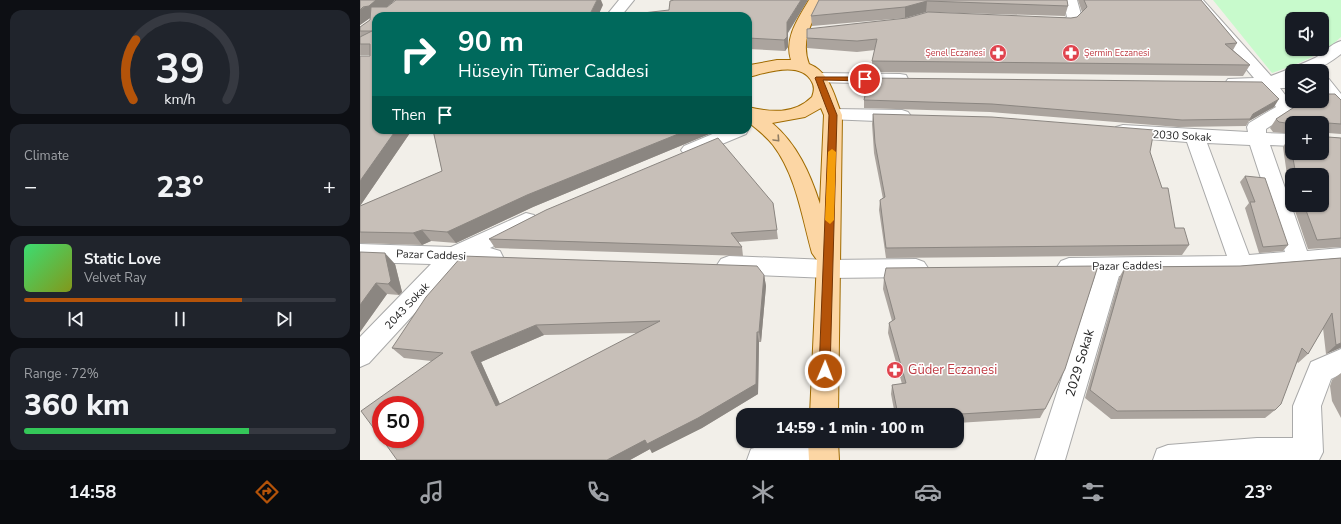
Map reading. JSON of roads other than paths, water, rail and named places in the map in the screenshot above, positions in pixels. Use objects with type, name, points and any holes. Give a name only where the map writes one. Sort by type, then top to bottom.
[{"type":"main road","points":[[802,67],[795,50],[797,34],[816,0]]},
{"type":"main road","points":[[752,70],[762,66],[776,64],[802,67],[812,72],[820,84],[833,115],[824,408]]},
{"type":"main road","points":[[752,118],[759,116],[775,117],[792,115],[806,110],[816,103],[822,94],[820,84]]},
{"type":"main road","points":[[752,119],[780,141],[798,171],[828,269]]},
{"type":"street","points":[[616,12],[627,0]]},
{"type":"street","points":[[1029,22],[1068,23],[1075,18],[1070,0]]},
{"type":"street","points":[[1195,0],[1268,83],[1286,108],[1256,127],[1258,139],[1299,260]]},
{"type":"street","points":[[797,34],[813,32]]},
{"type":"street","points":[[1315,64],[1322,61],[1341,46]]},
{"type":"street","points":[[1268,83],[1285,77]]},
{"type":"street","points":[[820,84],[914,79]]},
{"type":"street","points":[[1329,83],[1341,82]]},
{"type":"street","points":[[1221,83],[1285,83]]},
{"type":"street","points":[[1329,90],[1341,105]]},
{"type":"street","points":[[833,115],[919,117]]},
{"type":"street","name":"2030 Sokak","points":[[1104,130],[1195,137],[1285,140]]},
{"type":"street","points":[[673,158],[730,134]]},
{"type":"street","points":[[1195,137],[1241,264]]},
{"type":"street","points":[[453,256],[542,213]]},
{"type":"street","name":"Pazar Caddesi","points":[[360,253],[515,258]]},
{"type":"street","name":"2043 Sokak","points":[[360,355],[453,256]]},
{"type":"street","name":"Pazar Caddesi","points":[[1047,267],[1241,264],[1341,257]]},
{"type":"street","points":[[710,265],[828,269],[937,268]]},
{"type":"street","name":"2029 Sokak","points":[[1050,460],[1110,266]]},
{"type":"street","points":[[1168,460],[1257,453],[1310,456],[1307,406],[1320,371],[1341,361]]},
{"type":"street","points":[[762,460],[799,448]]},
{"type":"place","name":"Şenel Eczanesi","points":[[998,53]]},
{"type":"place","name":"Şermin Eczanesi","points":[[1071,53]]},
{"type":"place","name":"Güder Eczanesi","points":[[895,370]]}]
